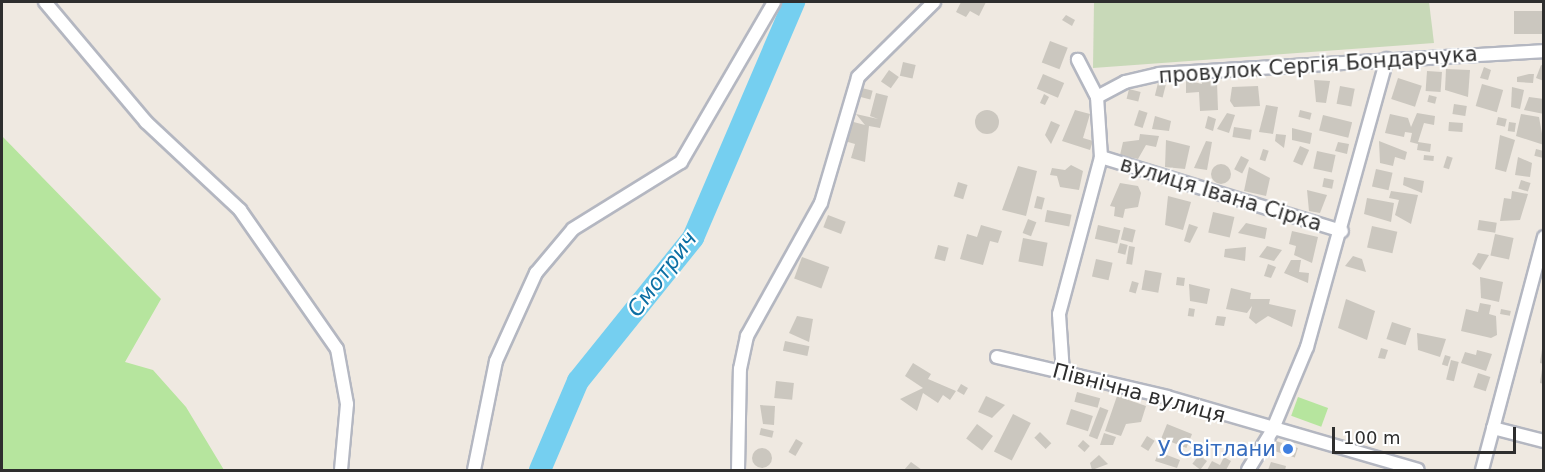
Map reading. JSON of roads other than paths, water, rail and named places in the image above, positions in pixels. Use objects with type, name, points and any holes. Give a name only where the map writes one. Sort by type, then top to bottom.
[{"type":"street","points":[[45,2],[146,122],[240,210],[337,349],[346,404],[341,471]]},
{"type":"street","points":[[474,471],[496,362],[536,273],[573,229],[686,157],[774,2]]},
{"type":"street","points":[[738,471],[740,369],[747,336],[821,203],[858,77],[934,2]]},
{"type":"street","name":"провулок Сергія Бондарчука","points":[[1097,97],[1125,81],[1159,74],[1388,58],[1544,51]]},
{"type":"street","points":[[1248,471],[1272,431],[1307,347],[1342,231],[1388,58]]},
{"type":"street","name":"вулиця Івана Сірка","points":[[1063,373],[1059,314],[1101,157],[1097,97],[1078,60]]},
{"type":"street","name":"вулиця Івана Сірка","points":[[1101,157],[1342,231]]},
{"type":"street","points":[[1482,471],[1544,237]]},
{"type":"street","name":"Північна вулиця","points":[[997,357],[1167,397],[1272,431],[1418,471]]},
{"type":"street","points":[[1493,428],[1544,441]]},
{"type":"waterway","name":"Смотрич","points":[[540,470],[578,381],[693,238],[794,2]]},
{"type":"place","name":"У Світлани","points":[[1288,449]]}]
